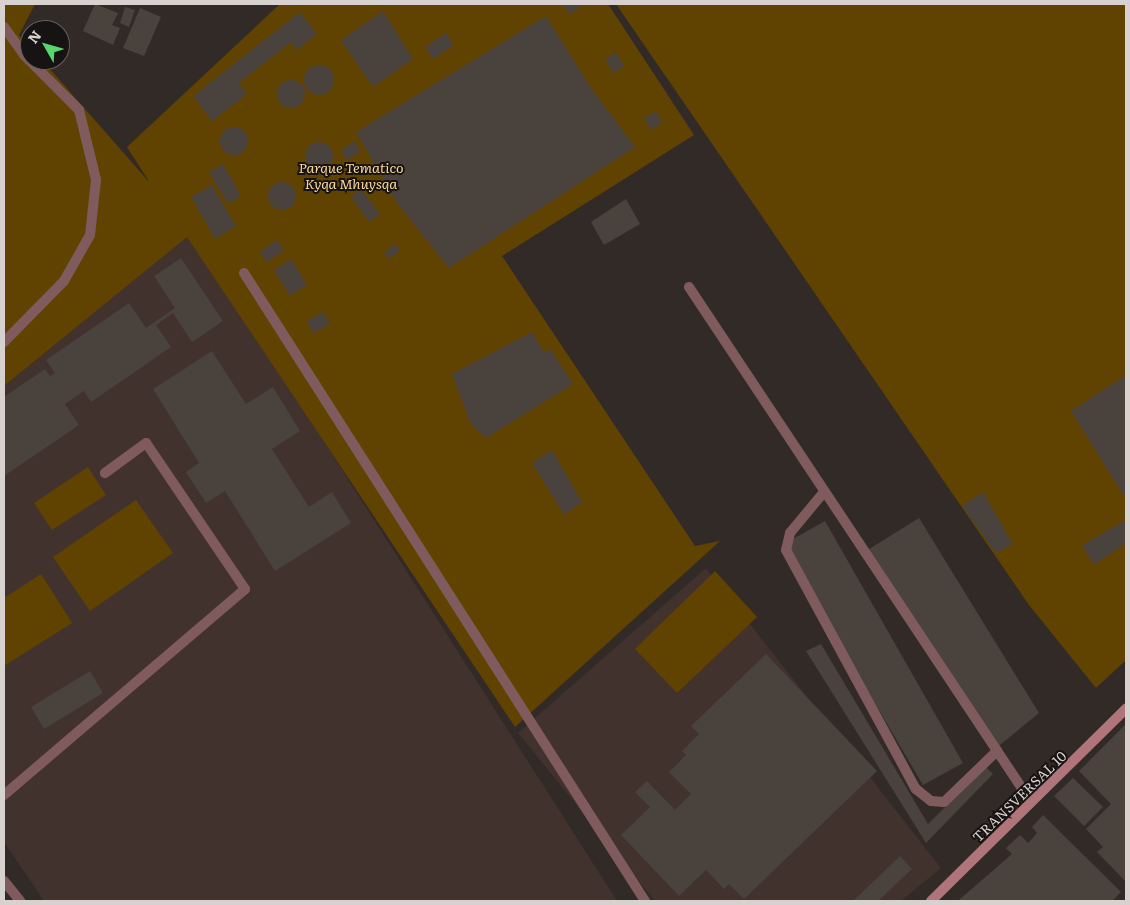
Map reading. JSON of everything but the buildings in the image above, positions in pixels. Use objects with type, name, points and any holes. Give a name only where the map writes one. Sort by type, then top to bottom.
[{"type":"main road","name":"TRANSVERSAL 10","points":[[931,901],[1126,709]]},
{"type":"street","points":[[4,28],[24,55],[80,110],[96,180],[90,235],[64,280],[4,342]]},
{"type":"street","points":[[244,273],[645,901]]},
{"type":"street","points":[[689,286],[1031,802]]},
{"type":"street","points":[[4,795],[245,589],[146,443],[105,473]]},
{"type":"street","points":[[824,492],[790,534],[786,550],[916,789],[931,801],[944,802],[997,751]]},
{"type":"street","points":[[4,881],[15,898]]},
{"type":"shaded area","points":[[191,233],[617,901],[44,901],[4,842],[4,386]]},
{"type":"shaded area","points":[[706,568],[941,868],[901,901],[655,901],[518,733]]},
{"type":"green space","name":"Parque Tematico Kyqa Mhuysqa","points":[[4,4],[35,4],[27,20],[20,20],[20,70],[51,70],[150,183],[127,147],[280,4],[608,4],[694,135],[502,256],[695,546],[720,541],[515,727],[187,237],[4,386]]},
{"type":"green space","points":[[616,4],[1126,4],[1126,660],[1096,688],[1029,605]]},
{"type":"green space","points":[[88,467],[106,495],[52,530],[34,503]]},
{"type":"green space","points":[[136,500],[173,553],[90,611],[53,557]]},
{"type":"green space","points":[[715,571],[757,617],[677,693],[635,649]]},
{"type":"green space","points":[[41,574],[72,623],[4,666],[4,598]]}]
